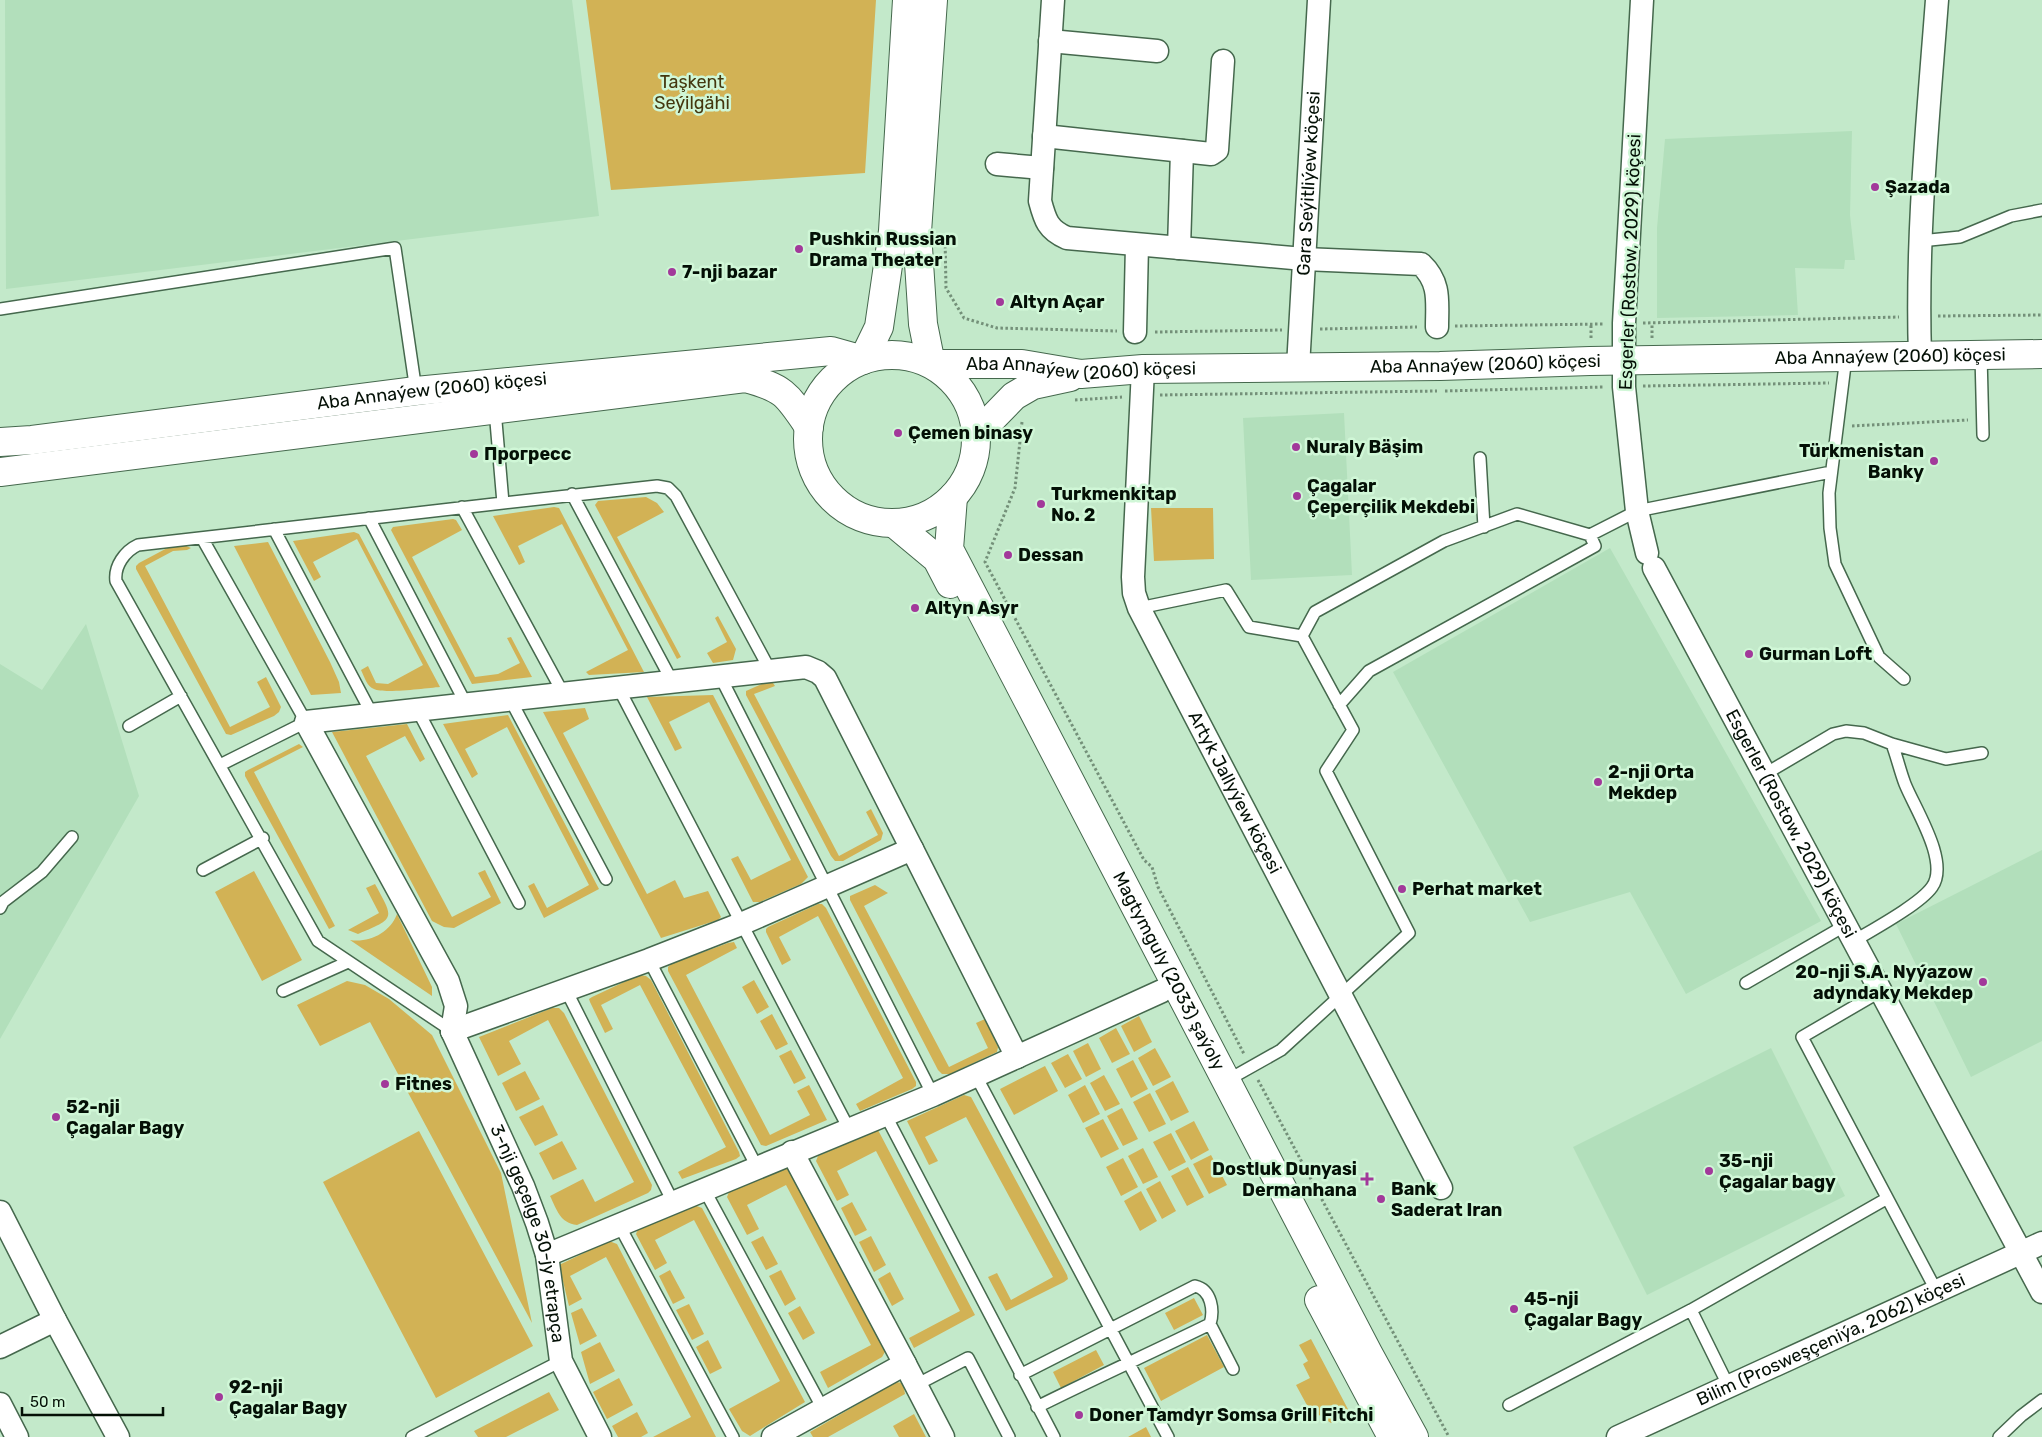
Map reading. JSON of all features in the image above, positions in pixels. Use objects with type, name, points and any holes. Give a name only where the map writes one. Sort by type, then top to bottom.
[{"type":"main road","points":[[863,360],[879,326],[893,231],[906,0]]},
{"type":"main road","points":[[931,364],[923,324],[918,232],[934,0]]},
{"type":"main road","name":"Aba Annaýew (2060) köçesi","points":[[0,442],[32,440],[416,392],[830,351],[863,360]]},
{"type":"main road","name":"Aba Annaýew (2060) köçesi","points":[[931,364],[1022,364],[1081,374],[1143,370],[2042,354]]},
{"type":"main road","points":[[882,355],[911,357],[931,364],[948,376],[962,392],[972,413],[976,435],[974,458],[966,479],[953,497],[938,510],[921,518],[895,524],[877,521],[853,513],[832,498],[817,477],[809,453],[809,427],[815,404],[828,384],[846,369],[863,360],[882,355]]},
{"type":"main road","points":[[976,435],[1014,396],[1034,385],[1081,374]]},
{"type":"main road","name":"Aba Annaýew (2060) köçesi","points":[[0,472],[495,408],[745,378],[769,384],[790,398],[809,427]]},
{"type":"main road","name":"Magtymguly (2033) şaýoly","points":[[953,497],[950,548],[1226,1081],[1414,1437]]},
{"type":"main road","name":"Magtymguly (2033) şaýoly","points":[[895,524],[937,559],[1162,990],[1351,1362],[1392,1437]]},
{"type":"street","points":[[1048,0],[1050,41],[1040,201],[1045,219],[1055,233],[1067,238],[1304,260],[1422,264],[1430,273],[1437,290],[1437,327]]},
{"type":"street","name":"Gara Seýitliýew köçesi","points":[[1298,368],[1319,0]]},
{"type":"street","name":"Esgerler (Rostow, 2029) köçesi","points":[[1642,0],[1624,323],[1624,387],[1637,511],[1651,560],[2042,1292]]},
{"type":"street","points":[[1920,356],[1915,229],[1938,0]]},
{"type":"street","points":[[1050,41],[1156,51]]},
{"type":"street","points":[[1044,136],[1210,154],[1217,150],[1223,61]]},
{"type":"street","points":[[1179,248],[1182,151]]},
{"type":"street","points":[[997,164],[1042,168]]},
{"type":"street","points":[[1135,332],[1137,244]]},
{"type":"street","name":"Artyk Jallyýew köçesi","points":[[1143,370],[1133,577],[1134,594],[1139,608],[1340,996],[1442,1188]]},
{"type":"street","points":[[912,850],[741,924],[649,960],[452,1031],[456,1006],[448,981],[306,722],[770,670],[806,667],[818,672],[826,678],[1017,1057]]},
{"type":"street","points":[[547,1255],[933,1095],[1162,990]]},
{"type":"street","name":"3-nji geçelge 30-jy etrapça","points":[[452,1031],[523,1186],[547,1255],[560,1361],[600,1437]]},
{"type":"street","points":[[792,1152],[942,1437]]},
{"type":"street","points":[[0,1212],[118,1437]]},
{"type":"street","name":"Bilim (Prosweşçeniýa, 2062) köçesi","points":[[1618,1437],[2042,1243]]},
{"type":"street","points":[[0,1347],[55,1320]]},
{"type":"street","points":[[786,1434],[824,1409],[905,1364]]},
{"type":"street","points":[[0,1404],[16,1437]]},
{"type":"lane","points":[[1915,229],[1960,237],[2011,216],[2042,210]]},
{"type":"lane","points":[[0,309],[395,248],[416,392]]},
{"type":"lane","points":[[1981,356],[1984,435]]},
{"type":"lane","points":[[1846,357],[1829,493],[1830,528],[1835,564],[1880,656],[1904,680]]},
{"type":"lane","points":[[495,408],[502,502]]},
{"type":"lane","points":[[1480,458],[1484,526]]},
{"type":"lane","points":[[1302,636],[1315,612],[1444,541],[1517,514],[1590,535],[1637,511],[1831,472]]},
{"type":"lane","points":[[452,1031],[318,940],[116,581],[115,572],[129,549],[138,545],[572,494],[656,486],[668,488],[676,496],[770,670]]},
{"type":"lane","points":[[572,494],[672,681]]},
{"type":"lane","points":[[462,507],[563,693]]},
{"type":"lane","points":[[369,518],[466,704]]},
{"type":"lane","points":[[274,530],[372,714]]},
{"type":"lane","points":[[1339,705],[1370,671],[1595,546],[1590,535]]},
{"type":"lane","points":[[202,538],[306,722],[220,765]]},
{"type":"lane","points":[[1139,608],[1226,590],[1249,627],[1302,636]]},
{"type":"lane","points":[[1226,1081],[1281,1050],[1409,933],[1326,770],[1353,730],[1302,636]]},
{"type":"lane","points":[[720,676],[933,1095]]},
{"type":"lane","points":[[618,687],[849,1129]]},
{"type":"lane","points":[[129,726],[181,696]]},
{"type":"lane","points":[[510,699],[606,879]]},
{"type":"lane","points":[[417,709],[519,903]]},
{"type":"lane","points":[[1765,774],[1833,734],[1846,731],[1864,733],[1892,744],[1946,759],[1982,753]]},
{"type":"lane","points":[[1746,983],[1924,897],[1933,886],[1937,875],[1936,858],[1924,824],[1905,783],[1892,744]]},
{"type":"lane","points":[[0,908],[3,902],[42,872],[72,836]]},
{"type":"lane","points":[[203,870],[262,838]]},
{"type":"lane","points":[[649,960],[757,1167]]},
{"type":"lane","points":[[283,991],[348,962]]},
{"type":"lane","points":[[566,990],[673,1202]]},
{"type":"lane","points":[[1881,991],[1802,1037],[1886,1199],[1937,1292]]},
{"type":"lane","points":[[976,1076],[1168,1437]]},
{"type":"lane","points":[[885,1114],[1054,1437]]},
{"type":"lane","points":[[704,1189],[824,1409]]},
{"type":"lane","points":[[1509,1405],[1691,1310],[1886,1199]]},
{"type":"lane","points":[[618,1225],[733,1437]]},
{"type":"lane","points":[[1020,1375],[1195,1286],[1200,1287],[1212,1302],[1210,1324],[1233,1369]]},
{"type":"lane","points":[[1691,1310],[1729,1387]]},
{"type":"lane","points":[[1037,1407],[1210,1324]]},
{"type":"lane","points":[[916,1385],[968,1358],[1009,1437]]},
{"type":"lane","points":[[412,1437],[560,1361]]},
{"type":"lane","points":[[1999,1437],[2021,1416],[2042,1400]]},
{"type":"path","points":[[1837,427],[1983,419]]},
{"type":"shaded area","points":[[5,0],[572,0],[599,216],[6,289]]},
{"type":"shaded area","points":[[1852,131],[1850,215],[1855,260],[1845,260],[1844,269],[1795,268],[1798,315],[1657,318],[1657,228],[1665,139]]},
{"type":"shaded area","name":"Çagalar Çeperçilik Mekdebi","points":[[1344,413],[1352,575],[1251,580],[1243,418]]},
{"type":"shaded area","name":"2-nji Orta Mekdep","points":[[1610,548],[1821,921],[1686,994],[1630,892],[1530,922],[1393,672]]},
{"type":"shaded area","points":[[86,624],[139,796],[0,1039],[0,664],[42,690]]},
{"type":"shaded area","name":"20-nji S.A. Nyýazow adyndaky Mekdep","points":[[2042,850],[2042,1041],[1971,1077],[1896,924]]},
{"type":"shaded area","name":"35-nji Çagalar bagy","points":[[1771,1048],[1845,1196],[1647,1295],[1573,1147]]},
{"type":"green space","name":"Taşkent Seýilgähi","points":[[586,0],[876,0],[865,173],[611,190]]},
{"type":"green space","points":[[646,497],[657,503],[664,512],[617,537],[681,657],[677,659],[595,505],[598,501]]},
{"type":"green space","points":[[554,507],[559,508],[644,672],[589,675],[586,672],[628,650],[562,524],[518,546],[525,562],[519,565],[493,516]]},
{"type":"green space","points":[[1151,508],[1213,508],[1214,559],[1154,561]]},
{"type":"green space","points":[[456,520],[462,530],[412,557],[475,677],[498,674],[520,663],[507,638],[511,637],[532,677],[472,684],[391,530],[393,527]]},
{"type":"green space","points":[[354,532],[359,534],[440,687],[396,691],[379,690],[369,686],[366,681],[361,670],[368,666],[376,683],[388,684],[423,665],[357,539],[313,562],[321,577],[314,581],[293,541]]},
{"type":"green space","points":[[268,542],[330,662],[339,682],[341,693],[311,695],[234,546]]},
{"type":"green space","points":[[184,545],[191,548],[173,551],[145,566],[230,727],[270,707],[257,682],[266,677],[281,707],[274,716],[231,735],[226,734],[136,569],[139,563],[171,546]]},
{"type":"green space","points":[[718,616],[736,649],[733,660],[713,663],[707,653],[727,642],[715,618]]},
{"type":"green space","points":[[771,680],[775,686],[754,694],[839,856],[878,835],[866,812],[871,809],[883,833],[881,840],[843,861],[835,861],[831,856],[746,695],[746,691]]},
{"type":"green space","points":[[713,695],[808,877],[801,884],[760,902],[753,902],[731,859],[738,856],[751,880],[791,860],[709,702],[669,722],[682,748],[675,751],[647,697]]},
{"type":"green space","points":[[585,708],[589,719],[563,733],[647,894],[675,880],[684,898],[708,891],[721,917],[718,920],[661,938],[543,712]]},
{"type":"green space","points":[[508,715],[599,889],[544,918],[528,886],[534,883],[547,908],[589,885],[507,727],[465,749],[478,774],[472,778],[443,724]]},
{"type":"green space","points":[[407,724],[425,759],[420,762],[405,736],[366,756],[452,917],[491,897],[478,873],[485,870],[501,903],[454,928],[444,927],[432,921],[332,732]]},
{"type":"green space","points":[[299,744],[303,747],[254,772],[335,926],[329,929],[245,776],[245,772],[248,770]]},
{"type":"green space","points":[[254,871],[302,960],[262,981],[215,892]]},
{"type":"green space","points":[[375,884],[386,904],[388,916],[379,924],[358,934],[348,930],[379,913],[366,888]]},
{"type":"green space","points":[[875,885],[888,893],[864,906],[949,1067],[988,1048],[976,1023],[985,1019],[998,1047],[997,1052],[950,1074],[942,1074],[938,1070],[850,900],[850,896]]},
{"type":"green space","points":[[818,904],[822,904],[826,908],[916,1082],[916,1086],[912,1089],[860,1111],[856,1104],[903,1078],[818,916],[779,937],[791,960],[782,965],[766,932],[768,927]]},
{"type":"green space","points":[[397,914],[432,987],[432,996],[350,940],[364,940],[378,935],[394,921]]},
{"type":"green space","points":[[734,942],[737,948],[686,975],[770,1135],[810,1115],[797,1091],[809,1085],[827,1120],[766,1146],[761,1145],[668,971],[668,967],[671,964]]},
{"type":"green space","points":[[639,975],[646,976],[651,980],[740,1156],[682,1179],[678,1172],[726,1147],[640,985],[601,1005],[613,1029],[605,1033],[589,999]]},
{"type":"green space","points":[[754,980],[769,1007],[757,1014],[742,987]]},
{"type":"green space","points":[[347,981],[365,985],[389,999],[432,1035],[501,1173],[532,1323],[370,1022],[320,1046],[297,1005]]},
{"type":"green space","points":[[552,1008],[559,1008],[564,1013],[652,1185],[648,1193],[577,1225],[563,1219],[550,1196],[583,1179],[595,1202],[634,1182],[548,1020],[509,1041],[521,1064],[498,1076],[479,1037]]},
{"type":"green space","points":[[772,1014],[788,1044],[776,1050],[760,1021]]},
{"type":"green space","points":[[1139,1016],[1152,1042],[1134,1052],[1121,1026]]},
{"type":"green space","points":[[1116,1028],[1130,1054],[1112,1063],[1099,1038]]},
{"type":"green space","points":[[1088,1043],[1101,1069],[1086,1077],[1073,1051]]},
{"type":"green space","points":[[1155,1048],[1171,1077],[1153,1086],[1138,1058]]},
{"type":"green space","points":[[791,1050],[806,1078],[794,1084],[779,1056]]},
{"type":"green space","points":[[1068,1054],[1082,1079],[1065,1088],[1051,1063]]},
{"type":"green space","points":[[1133,1060],[1148,1089],[1131,1098],[1116,1069]]},
{"type":"green space","points":[[1045,1066],[1058,1091],[1014,1115],[1000,1089]]},
{"type":"green space","points":[[525,1071],[540,1099],[516,1111],[502,1083]]},
{"type":"green space","points":[[1104,1075],[1120,1104],[1105,1111],[1090,1083]]},
{"type":"green space","points":[[1173,1081],[1189,1112],[1171,1121],[1155,1091]]},
{"type":"green space","points":[[1085,1085],[1100,1114],[1083,1123],[1068,1095]]},
{"type":"green space","points":[[1150,1093],[1166,1124],[1149,1132],[1133,1102]]},
{"type":"green space","points":[[964,1095],[971,1097],[1068,1279],[1006,1311],[988,1277],[997,1273],[1011,1300],[1053,1277],[966,1117],[925,1137],[938,1161],[929,1165],[907,1121]]},
{"type":"green space","points":[[543,1105],[558,1135],[535,1146],[519,1117]]},
{"type":"green space","points":[[1122,1108],[1138,1139],[1123,1146],[1107,1116]]},
{"type":"green space","points":[[1103,1119],[1119,1149],[1101,1158],[1085,1128]]},
{"type":"green space","points":[[1194,1121],[1209,1150],[1191,1160],[1175,1131]]},
{"type":"green space","points":[[878,1130],[975,1315],[914,1348],[909,1338],[960,1311],[876,1151],[837,1171],[849,1195],[837,1201],[816,1161],[818,1156]]},
{"type":"green space","points":[[419,1131],[533,1346],[436,1398],[323,1182]]},
{"type":"green space","points":[[1171,1133],[1186,1162],[1169,1171],[1153,1142]]},
{"type":"green space","points":[[562,1141],[577,1169],[553,1180],[539,1153]]},
{"type":"green space","points":[[1143,1148],[1158,1177],[1143,1184],[1128,1156]]},
{"type":"green space","points":[[1211,1155],[1227,1185],[1209,1194],[1193,1164]]},
{"type":"green space","points":[[1123,1158],[1138,1187],[1121,1196],[1106,1167]]},
{"type":"green space","points":[[1188,1167],[1204,1197],[1187,1206],[1171,1176]]},
{"type":"green space","points":[[788,1168],[886,1350],[882,1357],[828,1388],[820,1372],[871,1345],[786,1185],[747,1205],[759,1229],[747,1235],[727,1197],[729,1192]]},
{"type":"green space","points":[[1160,1181],[1176,1211],[1162,1219],[1146,1189]]},
{"type":"green space","points":[[1141,1191],[1157,1221],[1140,1231],[1124,1201]]},
{"type":"green space","points":[[852,1202],[867,1230],[855,1236],[841,1208]]},
{"type":"green space","points":[[694,1205],[702,1208],[805,1402],[750,1436],[742,1431],[729,1409],[780,1381],[694,1220],[655,1240],[667,1263],[655,1270],[636,1234],[638,1229]]},
{"type":"green space","points":[[763,1236],[778,1264],[766,1270],[751,1242]]},
{"type":"green space","points":[[871,1236],[886,1265],[874,1272],[859,1242]]},
{"type":"green space","points":[[609,1241],[617,1244],[716,1437],[653,1437],[691,1417],[606,1257],[570,1276],[582,1299],[569,1306],[559,1265]]},
{"type":"green space","points":[[670,1270],[685,1298],[673,1304],[659,1276]]},
{"type":"green space","points":[[781,1270],[796,1299],[785,1306],[769,1276]]},
{"type":"green space","points":[[890,1272],[904,1299],[892,1306],[878,1279]]},
{"type":"green space","points":[[1194,1298],[1203,1315],[1174,1330],[1165,1313]]},
{"type":"green space","points":[[689,1304],[704,1334],[692,1340],[676,1310]]},
{"type":"green space","points":[[800,1306],[815,1333],[803,1340],[788,1313]]},
{"type":"green space","points":[[582,1308],[597,1336],[580,1345],[571,1313]]},
{"type":"green space","points":[[1207,1335],[1224,1367],[1161,1401],[1144,1368]]},
{"type":"green space","points":[[1311,1339],[1350,1413],[1331,1423],[1319,1415],[1307,1422],[1302,1413],[1309,1409],[1296,1385],[1310,1378],[1303,1364],[1308,1361],[1299,1345]]},
{"type":"green space","points":[[708,1340],[722,1368],[710,1374],[696,1347]]},
{"type":"green space","points":[[600,1342],[615,1371],[590,1384],[581,1352]]},
{"type":"green space","points":[[1096,1350],[1104,1365],[1061,1388],[1053,1372]]},
{"type":"green space","points":[[619,1378],[633,1405],[607,1419],[593,1392]]},
{"type":"green space","points":[[896,1382],[903,1383],[905,1394],[828,1437],[813,1437],[810,1432]]},
{"type":"green space","points":[[549,1392],[559,1410],[506,1437],[478,1437],[474,1431]]},
{"type":"green space","points":[[637,1412],[648,1433],[641,1437],[618,1437],[612,1426]]},
{"type":"green space","points":[[914,1414],[926,1437],[899,1437],[893,1426]]},
{"type":"green space","points":[[1146,1427],[1151,1437],[1128,1437]]},
{"type":"place","name":"Şazada","points":[[1875,187]]},
{"type":"place","name":"Pushkin Russian Drama Theater","points":[[799,249]]},
{"type":"place","name":"7-nji bazar","points":[[672,272]]},
{"type":"place","name":"Altyn Açar","points":[[1000,302]]},
{"type":"place","name":"Çemen binasy","points":[[898,433]]},
{"type":"place","name":"Nuraly Bäşim","points":[[1296,447]]},
{"type":"place","name":"Прогресс","points":[[474,454]]},
{"type":"place","name":"Türkmenistan Banky","points":[[1934,461]]},
{"type":"place","name":"Çagalar Çeperçilik Mekdebi","points":[[1297,496]]},
{"type":"place","name":"Turkmenkitap No. 2","points":[[1041,504]]},
{"type":"place","name":"Dessan","points":[[1008,555]]},
{"type":"place","name":"Altyn Asyr","points":[[915,608]]},
{"type":"place","name":"Gurman Loft","points":[[1749,654]]},
{"type":"place","name":"2-nji Orta Mekdep","points":[[1598,782]]},
{"type":"place","name":"Perhat market","points":[[1402,889]]},
{"type":"place","name":"20-nji S.A. Nyýazow adyndaky Mekdep","points":[[1983,982]]},
{"type":"place","name":"Fitnes","points":[[385,1084]]},
{"type":"place","name":"52-nji Çagalar Bagy","points":[[56,1117]]},
{"type":"place","name":"35-nji Çagalar bagy","points":[[1709,1171]]},
{"type":"place","name":"Dostluk Dunyasi Dermanhana","points":[[1367,1179]]},
{"type":"place","name":"Bank Saderat Iran","points":[[1381,1199]]},
{"type":"place","name":"45-nji Çagalar Bagy","points":[[1514,1309]]},
{"type":"place","name":"92-nji Çagalar Bagy","points":[[219,1397]]},
{"type":"place","name":"Doner Tamdyr Somsa Grill Fitchi","points":[[1079,1415]]}]
